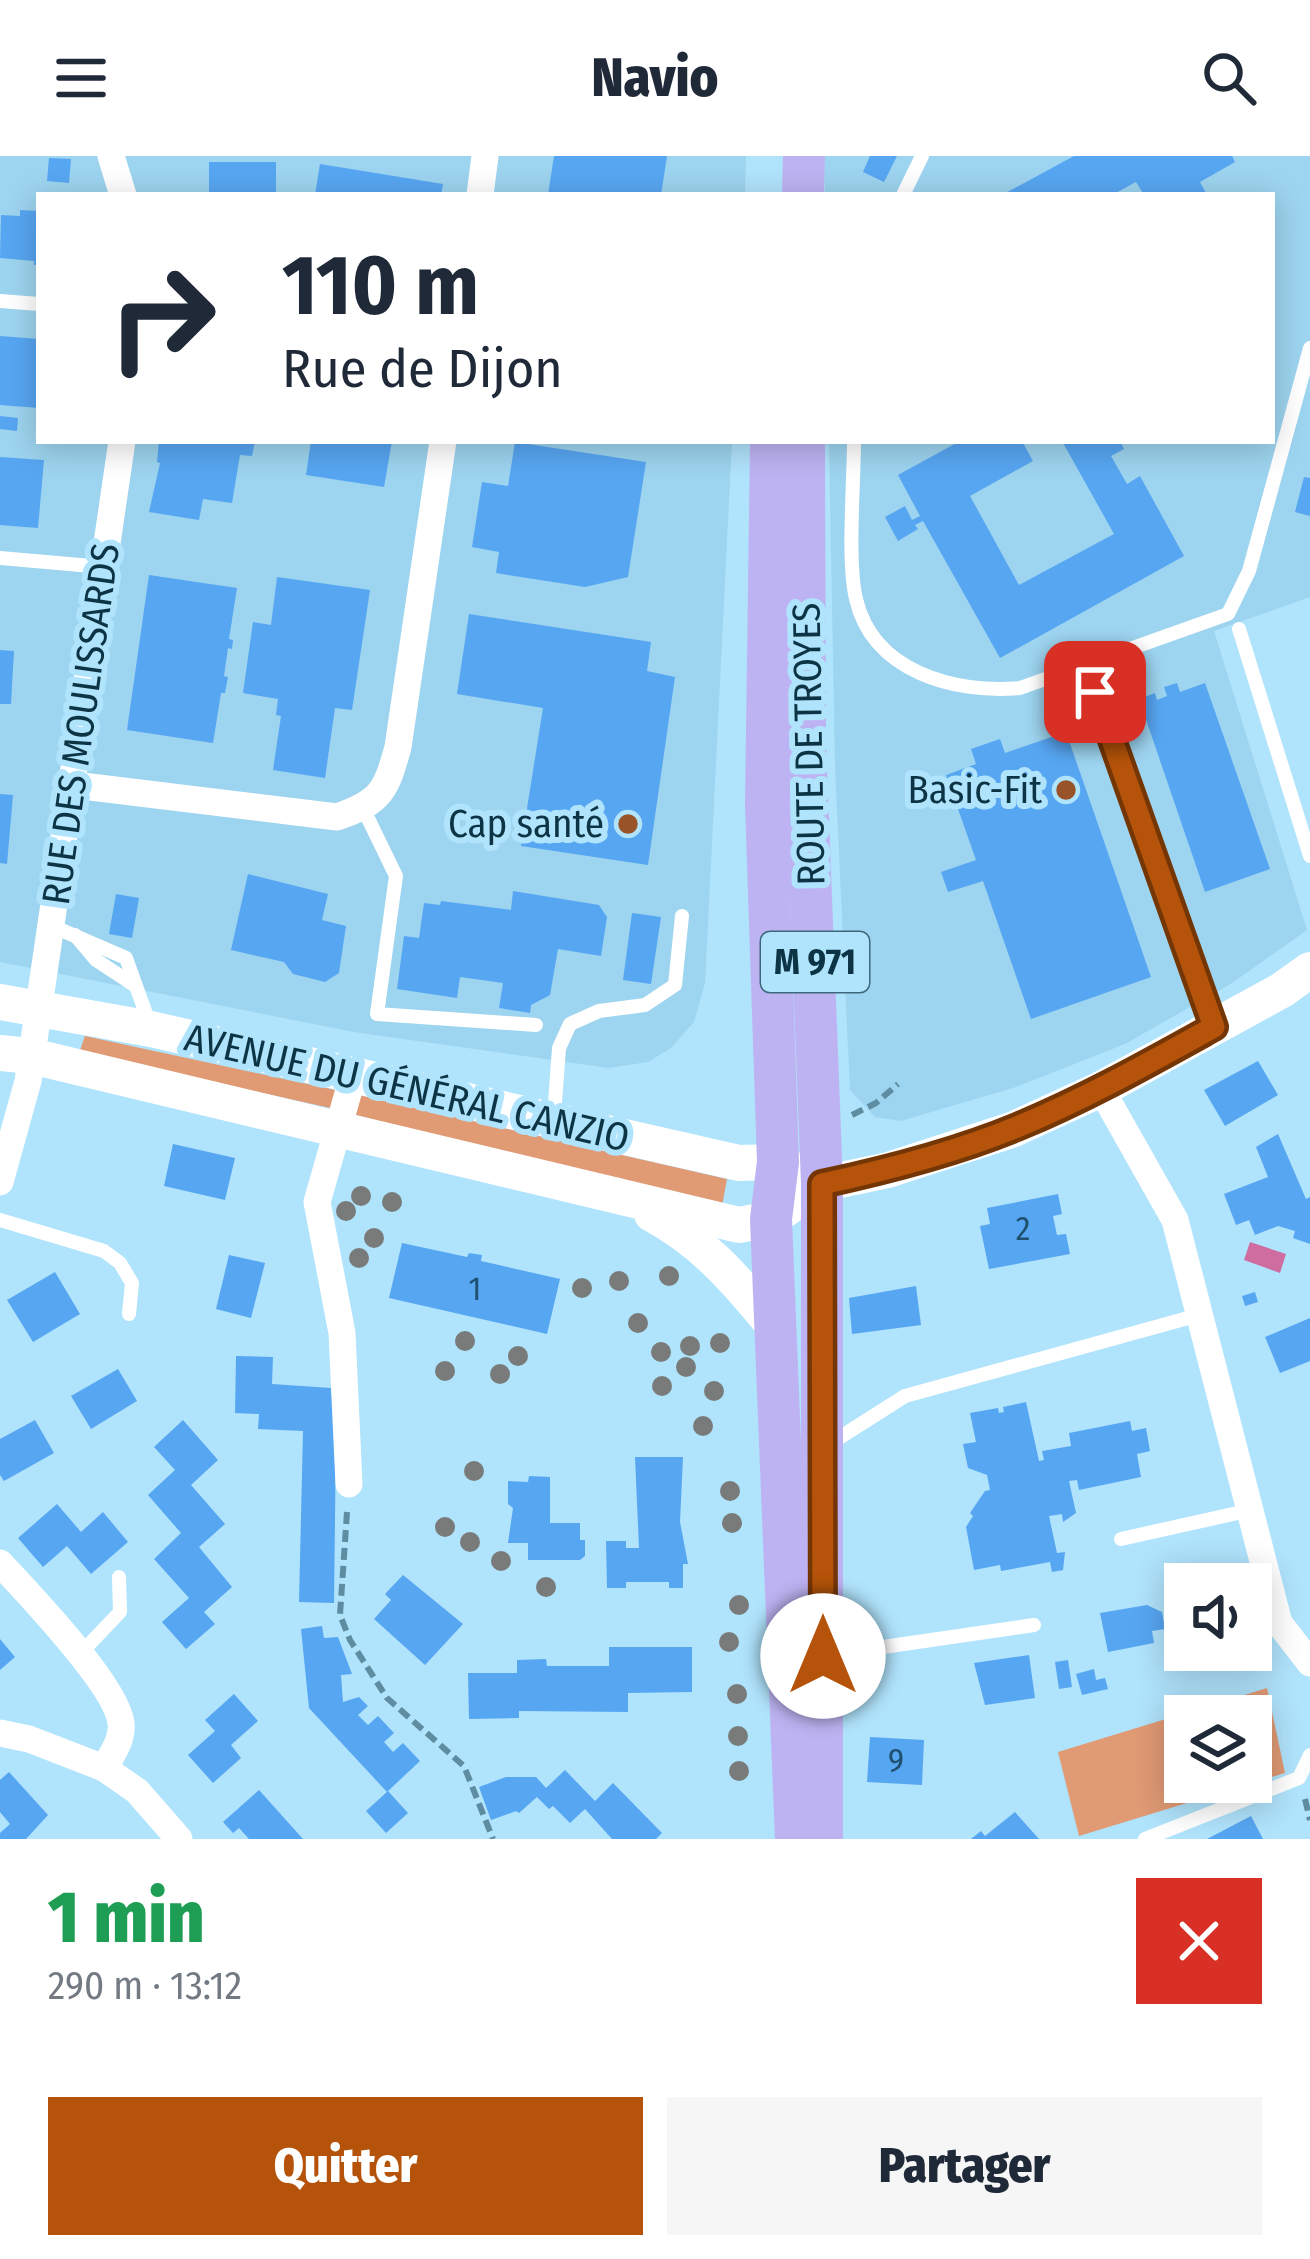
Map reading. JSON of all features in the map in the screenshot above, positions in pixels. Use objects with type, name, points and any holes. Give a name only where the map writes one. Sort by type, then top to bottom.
[{"type":"main road","points":[[774,192],[775,156]]},
{"type":"main road","points":[[803,192],[804,156]]},
{"type":"main road","name":"M 971","points":[[771,444],[766,804],[805,1179],[771,1219],[796,1839]]},
{"type":"main road","name":"ROUTE DE TROYES","points":[[804,444],[805,1179],[822,1448],[822,1839]]},
{"type":"street","points":[[111,156],[122,192]]},
{"type":"street","points":[[480,192],[485,156]]},
{"type":"street","name":"RUE DES MOULISSARDS","points":[[0,1182],[23,1109],[15,1055],[39,1007],[63,930],[74,785],[122,444]]},
{"type":"street","points":[[74,785],[338,817],[371,806],[388,783],[398,747],[443,444]]},
{"type":"street","name":"AVENUE DU GÉNÉRAL CANZIO","points":[[0,1002],[152,1029],[805,1179],[888,1169],[1014,1129],[1101,1090],[1310,970]]},
{"type":"street","name":"AVENUE DU GÉNÉRAL CANZIO","points":[[15,1055],[739,1225],[771,1219]]},
{"type":"street","points":[[349,1484],[342,1333],[317,1202],[353,1076]]},
{"type":"street","points":[[1101,1090],[1174,1220],[1280,1623],[1310,1663]]},
{"type":"street","name":"AVENUE DU GÉNÉRAL CANZIO","points":[[611,1194],[685,1232],[725,1265],[774,1327]]},
{"type":"street","points":[[0,1563],[80,1654],[121,1720],[119,1741],[104,1768]]},
{"type":"street","points":[[0,1732],[104,1768],[137,1791],[179,1839]]},
{"type":"lane","points":[[904,192],[922,156]]},
{"type":"lane","points":[[0,301],[36,304]]},
{"type":"lane","points":[[854,444],[856,600],[876,640],[936,682],[991,690],[1020,688],[1228,614],[1249,571],[1310,348]]},
{"type":"lane","points":[[0,558],[103,567]]},
{"type":"lane","points":[[1239,629],[1310,856]]},
{"type":"lane","points":[[1095,692],[1214,1027]]},
{"type":"lane","points":[[363,808],[395,876],[376,1014],[536,1025]]},
{"type":"lane","points":[[554,1121],[559,1048],[570,1024],[599,1011],[644,1005],[675,985],[682,916]]},
{"type":"lane","points":[[63,930],[126,958],[152,1029]]},
{"type":"lane","points":[[0,1220],[114,1257],[132,1283],[129,1314]]},
{"type":"lane","points":[[822,1448],[905,1396],[1200,1314]]},
{"type":"lane","points":[[1121,1539],[1251,1510]]},
{"type":"lane","points":[[80,1654],[120,1612],[119,1577]]},
{"type":"lane","points":[[823,1656],[1034,1624]]},
{"type":"lane","points":[[1144,1839],[1299,1778],[1310,1754]]},
{"type":"path","points":[[849,1116],[898,1084]]},
{"type":"path","points":[[349,1484],[340,1615],[350,1640],[387,1698],[464,1766],[493,1839]]},
{"type":"shaded area","points":[[0,156],[746,156],[745,192],[36,192],[36,444],[732,444],[705,983],[694,1022],[671,1048],[648,1062],[609,1068],[354,1032],[0,962]]},
{"type":"shaded area","points":[[824,156],[1310,156],[1310,597],[1214,631],[1307,930],[1232,983],[1125,1044],[1016,1087],[901,1121],[875,1117],[850,1090],[835,766],[829,444],[1275,444],[1275,192],[825,192]]},
{"type":"shaded area","points":[[85,1036],[340,1091],[335,1109],[79,1053]]},
{"type":"shaded area","points":[[355,1094],[727,1179],[722,1206],[351,1114]]},
{"type":"shaded area","points":[[1250,1242],[1286,1254],[1280,1273],[1244,1260]]},
{"type":"shaded area","points":[[1272,1712],[1285,1773],[1272,1777]]},
{"type":"shaded area","points":[[1164,1720],[1164,1803],[1187,1803],[1079,1836],[1058,1752]]},
{"type":"building","points":[[554,156],[667,156],[661,192],[548,192]]},
{"type":"building","points":[[870,156],[897,156],[884,182],[863,172]]},
{"type":"building","points":[[1074,156],[1232,156],[1235,162],[1200,182],[1205,192],[1142,192],[1136,182],[1118,192],[1008,192]]},
{"type":"building","points":[[49,158],[71,159],[69,183],[47,181]]},
{"type":"building","points":[[209,162],[276,162],[276,192],[209,192]]},
{"type":"building","points":[[320,164],[443,184],[442,192],[315,192]]},
{"type":"building","points":[[20,210],[36,211],[36,265],[0,258],[1,215],[20,216]]},
{"type":"building","points":[[0,336],[36,339],[36,408],[0,405]]},
{"type":"building","points":[[0,416],[18,418],[17,431],[0,429]]},
{"type":"building","points":[[159,444],[254,444],[252,456],[240,455],[232,503],[203,499],[199,520],[149,512]]},
{"type":"building","points":[[311,444],[391,444],[384,487],[306,475]]},
{"type":"building","points":[[515,444],[646,462],[628,577],[585,587],[496,573],[499,552],[472,547],[482,482],[508,486]]},
{"type":"building","points":[[955,444],[1024,444],[1033,461],[970,496],[1019,585],[1114,534],[1064,444],[1122,444],[1124,449],[1111,456],[1127,484],[1140,476],[1184,556],[1000,658],[923,521],[898,541],[885,517],[905,506],[912,520],[920,516],[898,475]]},
{"type":"building","points":[[0,457],[44,460],[38,528],[0,525]]},
{"type":"building","points":[[1304,477],[1310,478],[1310,516],[1295,512]]},
{"type":"building","points":[[149,575],[237,588],[229,639],[232,649],[228,648],[224,676],[228,677],[213,743],[127,730]]},
{"type":"building","points":[[277,577],[370,590],[352,710],[335,708],[325,778],[273,770],[281,716],[276,715],[278,699],[243,693],[253,622],[271,625]]},
{"type":"building","points":[[469,614],[651,642],[647,671],[675,677],[648,865],[521,846],[543,708],[457,694]]},
{"type":"building","points":[[0,650],[14,651],[11,704],[0,704]]},
{"type":"building","points":[[1177,683],[1180,692],[1205,683],[1270,869],[1205,892],[1141,705],[1142,698],[1155,693],[1157,700],[1167,696],[1164,687]]},
{"type":"building","points":[[1066,732],[1151,977],[1031,1019],[983,881],[948,892],[941,872],[976,860],[946,775],[976,764],[971,749],[1000,739],[1005,753]]},
{"type":"building","points":[[0,794],[13,795],[7,864],[0,863]]},
{"type":"building","points":[[248,874],[328,894],[322,920],[346,926],[339,973],[325,982],[293,974],[284,962],[231,950]]},
{"type":"building","points":[[513,891],[599,905],[607,917],[601,956],[558,949],[550,995],[531,1005],[530,1013],[499,1008],[503,983],[460,977],[457,998],[397,989],[404,936],[419,938],[424,903],[511,910]]},
{"type":"building","points":[[116,894],[139,898],[132,938],[109,934]]},
{"type":"building","points":[[632,913],[661,917],[651,984],[623,980]]},
{"type":"building","points":[[1258,1061],[1278,1095],[1225,1126],[1204,1090]]},
{"type":"building","points":[[1278,1134],[1306,1199],[1310,1197],[1310,1244],[1293,1238],[1295,1231],[1278,1226],[1255,1235],[1249,1220],[1236,1225],[1224,1194],[1268,1177],[1256,1147]]},
{"type":"building","points":[[173,1144],[235,1158],[225,1200],[164,1186]]},
{"type":"building","points":[[1058,1194],[1062,1214],[1053,1216],[1057,1235],[1066,1234],[1070,1254],[989,1269],[980,1226],[990,1224],[987,1208]]},
{"type":"building","points":[[402,1243],[467,1257],[469,1253],[482,1255],[481,1261],[560,1279],[547,1334],[389,1298]]},
{"type":"building","points":[[229,1255],[265,1263],[251,1318],[216,1309]]},
{"type":"building","points":[[55,1272],[80,1314],[33,1342],[7,1300]]},
{"type":"building","points":[[916,1286],[921,1325],[852,1334],[849,1298]]},
{"type":"building","points":[[1255,1292],[1258,1302],[1245,1306],[1242,1296]]},
{"type":"building","points":[[1310,1318],[1310,1361],[1280,1373],[1265,1337]]},
{"type":"building","points":[[236,1356],[273,1357],[272,1384],[331,1388],[336,1434],[334,1603],[299,1602],[303,1431],[258,1429],[259,1414],[235,1413]]},
{"type":"building","points":[[118,1369],[137,1401],[91,1429],[71,1396]]},
{"type":"building","points":[[1026,1402],[1039,1461],[1044,1460],[1042,1451],[1071,1446],[1069,1433],[1130,1421],[1132,1431],[1146,1428],[1150,1451],[1137,1454],[1141,1477],[1079,1490],[1077,1480],[1069,1481],[1076,1513],[1063,1522],[1062,1514],[1049,1516],[1057,1553],[1065,1552],[1063,1570],[1052,1572],[1050,1562],[1001,1571],[1000,1565],[974,1570],[966,1527],[973,1516],[970,1513],[990,1490],[987,1475],[968,1468],[963,1444],[976,1442],[970,1413],[998,1408],[999,1413],[1004,1412],[1003,1407]]},
{"type":"building","points":[[35,1420],[54,1453],[4,1481],[0,1439]]},
{"type":"building","points":[[183,1420],[218,1460],[191,1485],[225,1524],[199,1547],[232,1587],[204,1612],[215,1624],[186,1649],[162,1622],[189,1598],[154,1559],[181,1533],[148,1495],[175,1470],[154,1447]]},
{"type":"building","points":[[635,1457],[683,1457],[680,1522],[688,1564],[683,1564],[683,1588],[669,1588],[669,1582],[626,1582],[626,1588],[607,1588],[606,1541],[626,1541],[626,1548],[639,1548]]},
{"type":"building","points":[[529,1476],[550,1477],[550,1523],[580,1523],[585,1556],[580,1560],[528,1560],[528,1543],[508,1543],[513,1508],[508,1504],[508,1481],[528,1482]]},
{"type":"building","points":[[57,1504],[81,1532],[103,1512],[128,1542],[91,1574],[67,1546],[43,1567],[18,1538]]},
{"type":"building","points":[[403,1575],[463,1624],[425,1665],[374,1619],[391,1600],[385,1594]]},
{"type":"building","points":[[1147,1605],[1162,1612],[1164,1629],[1152,1631],[1154,1643],[1108,1652],[1100,1613]]},
{"type":"building","points":[[322,1626],[324,1638],[338,1637],[352,1674],[341,1675],[343,1702],[359,1697],[368,1706],[358,1715],[368,1725],[378,1716],[394,1733],[384,1742],[393,1752],[403,1743],[420,1761],[387,1792],[309,1708],[301,1629]]},
{"type":"building","points":[[0,1639],[15,1657],[0,1670]]},
{"type":"building","points":[[609,1647],[692,1647],[692,1692],[628,1693],[628,1712],[519,1711],[519,1718],[469,1719],[468,1673],[517,1673],[517,1660],[546,1659],[547,1666],[609,1666]]},
{"type":"building","points":[[1029,1655],[1035,1698],[985,1705],[974,1663]]},
{"type":"building","points":[[1068,1660],[1072,1687],[1059,1689],[1055,1662]]},
{"type":"building","points":[[1094,1669],[1096,1680],[1105,1678],[1108,1689],[1082,1695],[1076,1674]]},
{"type":"building","points":[[234,1694],[258,1721],[231,1745],[241,1758],[213,1783],[188,1755],[215,1731],[205,1720]]},
{"type":"building","points":[[870,1737],[924,1740],[922,1785],[867,1782]]},
{"type":"building","points":[[565,1770],[595,1801],[613,1783],[662,1833],[656,1839],[612,1839],[585,1809],[570,1823],[537,1797],[519,1813],[491,1820],[479,1787],[506,1777],[536,1777],[546,1788]]},
{"type":"building","points":[[9,1772],[48,1815],[26,1839],[0,1839],[10,1824],[0,1812],[0,1780]]},
{"type":"building","points":[[259,1790],[303,1839],[249,1839],[239,1828],[233,1833],[223,1822]]},
{"type":"building","points":[[388,1791],[408,1813],[386,1833],[366,1811]]},
{"type":"building","points":[[1015,1812],[1039,1839],[971,1839],[981,1831],[985,1836]]},
{"type":"building","points":[[1251,1816],[1263,1839],[1207,1839]]},
{"type":"place","name":"Basic-Fit","points":[[1066,790]]},
{"type":"place","name":"Cap santé","points":[[628,824]]},
{"type":"route","points":[[823,1656],[822,1184],[888,1169],[1014,1129],[1101,1090],[1214,1027],[1095,692]]}]
